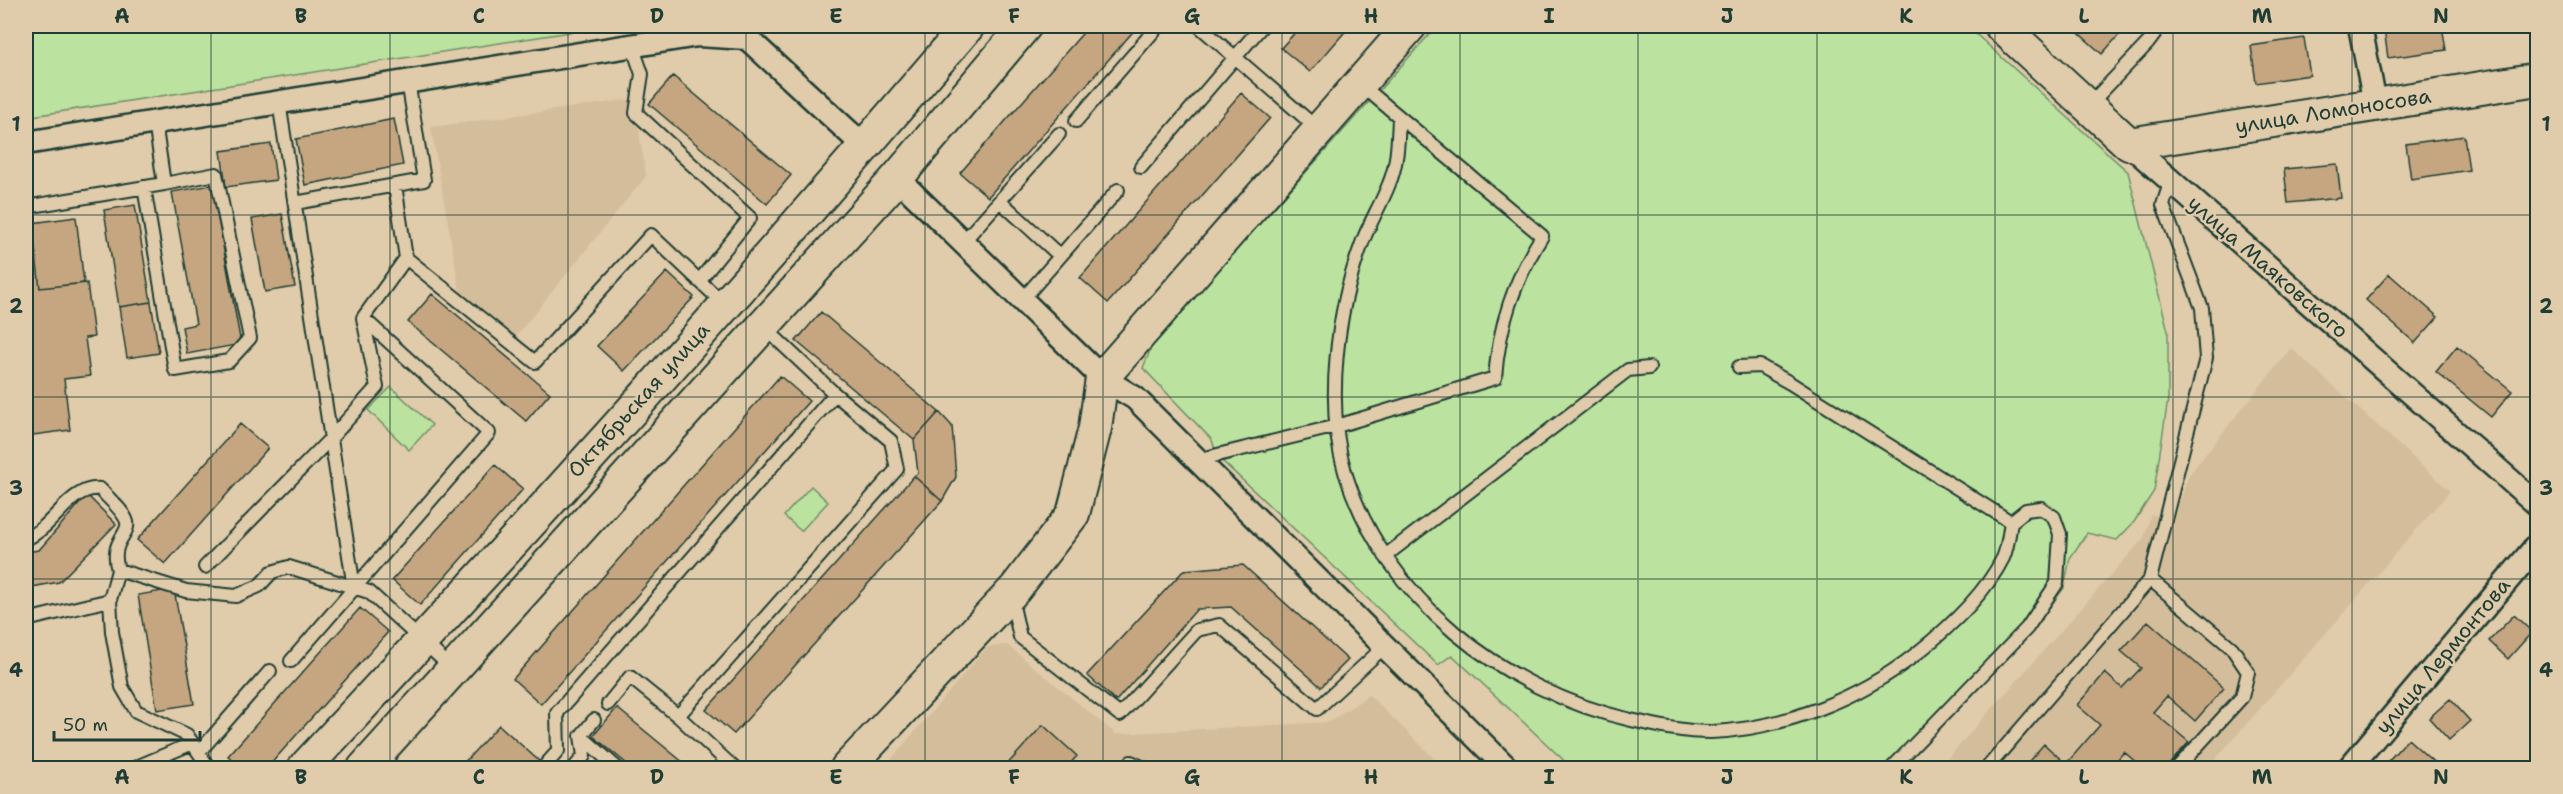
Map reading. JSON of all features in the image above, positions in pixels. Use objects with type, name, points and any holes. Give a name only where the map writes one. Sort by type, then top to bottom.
[{"type":"street","name":"Октябрьская улица","points":[[304,768],[424,641],[865,147],[968,26]]},
{"type":"street","name":"Октябрьская улица","points":[[379,764],[453,670],[897,178],[1024,26]]},
{"type":"street","points":[[847,768],[1010,594],[1073,514],[1095,428],[1102,378],[1410,26]]},
{"type":"street","name":"улица Маяковского","points":[[2001,26],[2129,144],[2538,505]]},
{"type":"street","points":[[2360,26],[2375,104]]},
{"type":"street","points":[[26,143],[698,35],[747,38],[865,147]]},
{"type":"street","name":"улица Ломоносова","points":[[2129,144],[2538,79]]},
{"type":"street","points":[[897,178],[1102,378],[1135,398],[1507,768]]},
{"type":"street","name":"улица Лермонтова","points":[[2349,768],[2538,544]]},
{"type":"lane","points":[[1076,121],[1158,26]]},
{"type":"lane","points":[[1199,26],[1318,130]]},
{"type":"lane","points":[[1141,167],[1262,26]]},
{"type":"lane","points":[[2089,106],[2148,43],[2154,35],[2154,26]]},
{"type":"lane","points":[[632,45],[642,74],[636,113],[750,218],[699,280]]},
{"type":"lane","points":[[295,203],[424,180],[408,81]]},
{"type":"lane","points":[[1197,460],[1336,426],[1495,378],[1503,319],[1516,282],[1542,236],[1359,83]]},
{"type":"lane","points":[[279,102],[354,588]]},
{"type":"lane","points":[[1399,117],[1396,159],[1390,182],[1361,246],[1347,295],[1335,387],[1336,426],[1344,469],[1368,532],[1397,573],[1457,634],[1487,659],[1533,686],[1611,716],[1669,729],[1709,732],[1750,728],[1788,719],[1836,702],[1905,663],[1937,638],[1990,578],[2004,556],[2011,522],[2026,510],[2041,508],[2054,517],[2060,534],[2057,584],[2027,628],[1892,768]]},
{"type":"lane","points":[[155,122],[164,184]]},
{"type":"lane","points":[[963,242],[1059,134]]},
{"type":"lane","points":[[26,207],[216,174],[250,338],[230,362],[175,370],[144,187]]},
{"type":"lane","points":[[1987,768],[2150,579],[2206,358],[2202,308],[2163,205],[2170,180]]},
{"type":"lane","points":[[395,185],[406,258],[535,362],[651,234],[724,304]]},
{"type":"lane","points":[[1022,300],[1118,190]]},
{"type":"lane","points":[[1000,201],[1060,256]]},
{"type":"lane","points":[[205,567],[331,438],[377,387],[363,318],[406,258]]},
{"type":"lane","points":[[291,661],[489,433],[363,318]]},
{"type":"lane","points":[[678,716],[897,469],[891,441],[835,394],[763,327]]},
{"type":"lane","points":[[1739,367],[1760,366],[1780,377],[2011,522]]},
{"type":"lane","points":[[1385,556],[1628,370],[1649,368]]},
{"type":"lane","points":[[543,768],[558,751],[557,713],[835,394]]},
{"type":"lane","points":[[26,540],[41,532],[79,492],[89,488],[100,489],[127,521],[127,528],[115,551],[118,570],[110,600],[111,632],[122,687],[136,711],[188,735],[209,768]]},
{"type":"lane","points":[[118,570],[186,591],[236,596],[259,586],[272,572],[289,567],[369,592],[453,670]]},
{"type":"lane","points":[[2150,579],[2232,648],[2248,672],[2242,697],[2177,768]]},
{"type":"lane","points":[[1010,594],[1020,637],[1120,715],[1197,630],[1219,625],[1317,709],[1384,646]]},
{"type":"lane","points":[[26,620],[110,600]]},
{"type":"lane","points":[[134,768],[197,747],[270,671]]},
{"type":"lane","points":[[608,704],[630,677],[678,716],[734,768]]},
{"type":"lane","points":[[574,768],[584,756],[581,736],[594,720]]},
{"type":"lane","points":[[581,736],[617,768]]},
{"type":"lane","points":[[1131,762],[1144,768]]},
{"type":"shaded area","points":[[634,99],[646,176],[508,346],[462,303],[431,127]]},
{"type":"shaded area","points":[[2291,348],[2450,491],[2208,768],[1939,768],[2144,538],[2151,514],[2173,521],[2189,475]]},
{"type":"shaded area","points":[[1007,645],[1116,734],[1329,722],[1369,695],[1444,768],[884,768],[987,647]]},
{"type":"green space","points":[[26,26],[609,26],[26,117]]},
{"type":"green space","points":[[1437,26],[1967,26],[2128,172],[2168,331],[2168,399],[2154,491],[2134,522],[2117,540],[2087,533],[2070,558],[2064,588],[2031,632],[1898,768],[1572,768],[1452,655],[1438,665],[1217,456],[1212,440],[1143,368],[1153,343]]},
{"type":"green space","points":[[391,387],[432,425],[409,450],[368,410]]},
{"type":"green space","points":[[811,486],[828,502],[801,531],[784,516]]},
{"type":"building","points":[[1089,26],[1138,26],[988,197],[960,173]]},
{"type":"building","points":[[1301,26],[1350,26],[1310,72],[1281,48]]},
{"type":"building","points":[[2071,26],[2127,26],[2102,54]]},
{"type":"building","points":[[2442,26],[2446,50],[2388,58],[2384,29]]},
{"type":"building","points":[[2522,26],[2538,26],[2538,30],[2523,32]]},
{"type":"building","points":[[2304,38],[2310,75],[2256,83],[2251,46]]},
{"type":"building","points":[[673,76],[791,175],[767,204],[649,104]]},
{"type":"building","points":[[1241,93],[1270,118],[1108,303],[1080,278]]},
{"type":"building","points":[[394,119],[403,165],[305,185],[296,139]]},
{"type":"building","points":[[2464,136],[2469,170],[2411,179],[2406,144]]},
{"type":"building","points":[[271,144],[276,180],[226,187],[221,151]]},
{"type":"building","points":[[2337,164],[2341,198],[2288,203],[2284,169]]},
{"type":"building","points":[[212,185],[241,344],[187,354],[182,327],[196,324],[172,192]]},
{"type":"building","points":[[135,205],[151,302],[119,307],[104,210]]},
{"type":"building","points":[[282,214],[295,287],[265,292],[252,219]]},
{"type":"building","points":[[76,217],[84,283],[40,288],[32,223]]},
{"type":"building","points":[[36,256],[40,288],[87,283],[94,337],[85,338],[90,376],[64,379],[70,430],[26,436],[26,257]]},
{"type":"building","points":[[667,272],[694,297],[624,371],[597,346]]},
{"type":"building","points":[[2389,274],[2438,317],[2415,343],[2366,300]]},
{"type":"building","points":[[432,294],[550,393],[526,421],[408,322]]},
{"type":"building","points":[[151,302],[159,353],[127,358],[119,307]]},
{"type":"building","points":[[821,312],[939,412],[914,440],[796,341]]},
{"type":"building","points":[[2457,346],[2512,391],[2491,417],[2436,372]]},
{"type":"building","points":[[780,376],[809,401],[541,704],[513,679]]},
{"type":"building","points":[[939,412],[952,426],[956,477],[942,501],[914,476],[918,473],[914,440]]},
{"type":"building","points":[[240,424],[268,448],[165,564],[137,540]]},
{"type":"building","points":[[495,465],[523,489],[420,605],[392,580]]},
{"type":"building","points":[[914,476],[942,501],[734,734],[706,710]]},
{"type":"building","points":[[87,495],[116,524],[59,582],[26,588],[26,552],[39,550]]},
{"type":"building","points":[[1243,565],[1348,660],[1321,687],[1231,607],[1197,609],[1116,701],[1087,675],[1184,570]]},
{"type":"building","points":[[174,589],[194,704],[157,710],[138,595]]},
{"type":"building","points":[[360,608],[388,632],[267,768],[242,768],[228,756]]},
{"type":"building","points":[[2514,615],[2532,632],[2508,659],[2489,641]]},
{"type":"building","points":[[2148,621],[2224,688],[2195,721],[2167,696],[2153,712],[2189,742],[2166,768],[2143,768],[2124,752],[2110,768],[2023,768],[2044,744],[2066,764],[2100,725],[2077,705],[2105,673],[2122,688],[2141,668],[2121,651]]},
{"type":"building","points":[[2450,699],[2470,721],[2449,740],[2429,718]]},
{"type":"building","points":[[617,708],[690,768],[632,768],[593,736]]},
{"type":"building","points":[[499,725],[539,761],[532,768],[459,768]]},
{"type":"building","points":[[1043,725],[1077,756],[1066,768],[1004,768]]},
{"type":"building","points":[[2408,739],[2440,768],[2396,768],[2388,761]]}]
